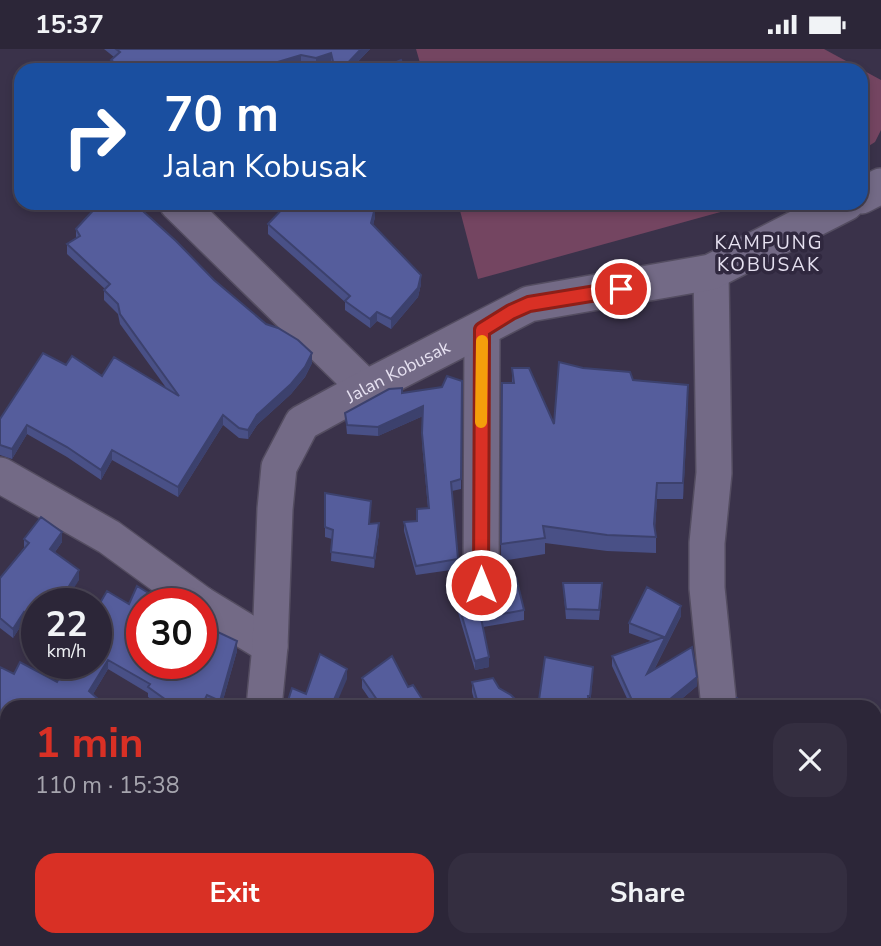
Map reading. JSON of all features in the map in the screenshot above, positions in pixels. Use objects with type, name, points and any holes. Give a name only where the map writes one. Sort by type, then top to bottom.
[{"type":"street","points":[[184,210],[366,388]]},
{"type":"street","name":"Jalan Kobusak","points":[[265,700],[271,646],[275,509],[279,467],[302,423],[529,304],[710,272],[832,210]]},
{"type":"street","points":[[710,272],[714,473],[707,543],[707,588],[720,700]]},
{"type":"street","points":[[481,585],[482,330]]},
{"type":"street","points":[[0,475],[108,537],[179,588]]},
{"type":"street","points":[[217,614],[271,646]]},
{"type":"shaded area","points":[[416,49],[824,49],[850,63],[420,63]]},
{"type":"shaded area","points":[[868,73],[881,80],[881,130],[875,142],[868,146]]},
{"type":"shaded area","points":[[460,210],[728,210],[478,279]]},
{"type":"building","points":[[116,49],[361,49],[348,63],[333,63],[331,53],[316,58],[301,55],[274,63],[115,63],[111,60],[120,52]]},
{"type":"building","points":[[94,210],[142,210],[214,280],[266,324],[298,340],[312,353],[291,384],[257,415],[248,430],[239,428],[223,415],[178,487],[112,450],[101,470],[27,425],[12,449],[0,445],[0,419],[43,353],[66,365],[72,356],[102,376],[114,357],[179,396],[120,314],[118,304],[104,290],[110,284],[67,244],[80,236],[76,229]]},
{"type":"building","points":[[281,210],[374,210],[371,223],[421,275],[418,288],[391,319],[377,312],[370,319],[345,301],[350,296],[268,224]]},
{"type":"building","points":[[559,362],[583,368],[630,372],[633,380],[688,385],[683,483],[657,483],[654,524],[656,537],[607,535],[543,526],[545,538],[501,544],[502,383],[514,383],[512,368],[529,368],[554,424]]},
{"type":"building","points":[[447,376],[462,381],[461,479],[451,482],[458,559],[416,566],[404,522],[417,521],[417,509],[429,508],[422,433],[423,406],[378,427],[347,425],[345,413],[389,389],[402,388],[402,393],[442,387]]},
{"type":"building","points":[[325,493],[371,501],[369,524],[379,523],[374,558],[331,552],[333,530],[325,527]]},
{"type":"building","points":[[41,517],[62,532],[50,549],[79,570],[68,588],[21,588],[21,617],[13,629],[0,618],[0,578],[29,543],[24,539]]},
{"type":"building","points":[[516,577],[524,610],[481,618],[489,657],[475,661],[452,582],[462,581],[470,592],[482,595],[492,592],[500,579]]},
{"type":"building","points":[[563,583],[602,583],[599,610],[566,609]]},
{"type":"building","points":[[647,587],[681,606],[647,674],[692,647],[697,677],[669,700],[632,700],[612,656],[664,637],[629,623]]},
{"type":"building","points":[[112,594],[126,602],[126,670],[112,662]]},
{"type":"building","points":[[217,632],[237,641],[220,700],[207,695],[204,700],[166,700],[141,679],[217,679]]},
{"type":"building","points":[[320,654],[347,669],[334,700],[288,700],[292,688],[306,694]]},
{"type":"building","points":[[392,656],[408,687],[413,685],[423,700],[377,700],[362,678]]},
{"type":"building","points":[[545,657],[593,667],[588,700],[539,700]]},
{"type":"building","points":[[21,663],[21,679],[51,679],[57,682],[59,679],[96,679],[89,691],[99,700],[0,700],[0,667],[14,674]]},
{"type":"building","points":[[493,678],[499,688],[516,700],[477,700],[472,682]]},
{"type":"slow traffic","points":[[481,422],[482,341]]},
{"type":"district","name":"KAMPUNG KOBUSAK","points":[[769,253]]},
{"type":"route","points":[[481,585],[482,330],[529,304],[621,289]]}]
